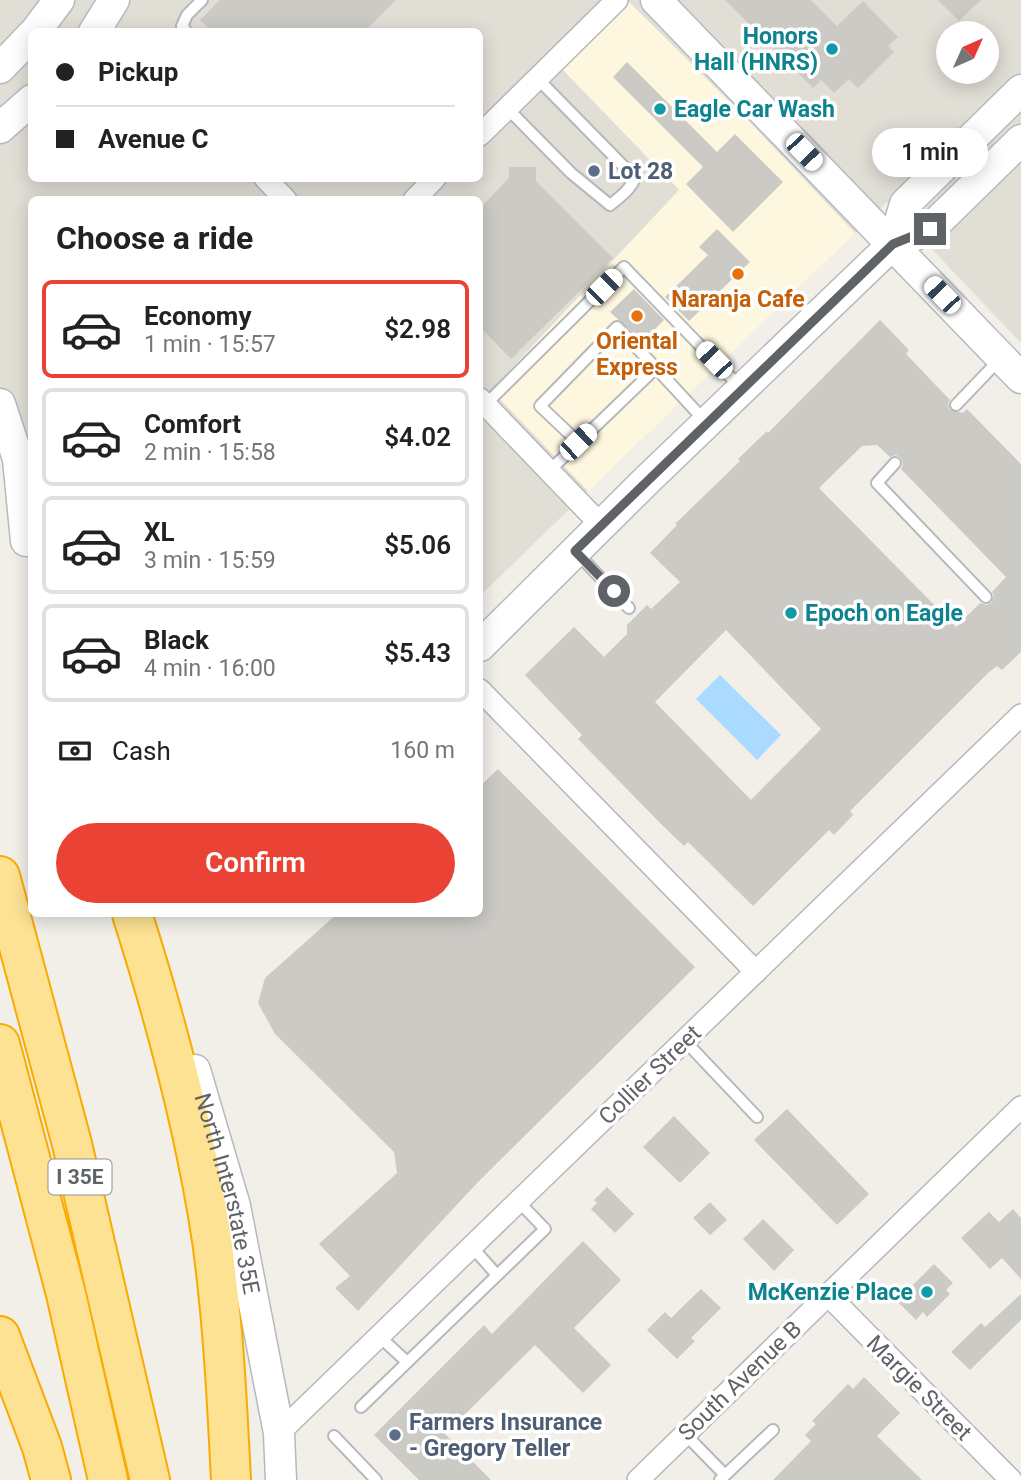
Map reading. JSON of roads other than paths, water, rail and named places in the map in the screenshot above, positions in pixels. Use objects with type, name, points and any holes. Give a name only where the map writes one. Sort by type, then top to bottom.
[{"type":"highway","name":"I 35E","points":[[0,876],[72,1144],[150,1480]]},
{"type":"highway","points":[[133,917],[181,1082],[212,1240],[220,1312],[231,1480]]},
{"type":"highway","name":"I 35E","points":[[0,1044],[66,1294],[108,1480]]},
{"type":"highway","points":[[0,1336],[51,1480]]},
{"type":"street","points":[[37,28],[59,0]]},
{"type":"street","points":[[483,132],[617,0]]},
{"type":"street","points":[[656,0],[1011,368]]},
{"type":"street","points":[[0,68],[28,38]]},
{"type":"street","points":[[893,244],[905,204],[1021,90]]},
{"type":"street","points":[[0,128],[28,104]]},
{"type":"street","points":[[483,643],[601,525],[893,244],[930,229],[1021,140]]},
{"type":"street","points":[[269,182],[282,196]]},
{"type":"street","points":[[418,196],[431,182]]},
{"type":"street","points":[[483,403],[601,525]]},
{"type":"street","points":[[0,404],[18,458],[28,543]]},
{"type":"street","points":[[0,472],[28,548]]},
{"type":"street","points":[[0,499],[28,549]]},
{"type":"street","points":[[483,693],[756,972]]},
{"type":"street","name":"Collier Street","points":[[279,1433],[1021,715]]},
{"type":"street","name":"North Interstate 35E","points":[[149,917],[235,1206],[279,1433],[281,1480]]},
{"type":"street","name":"South Avenue B","points":[[638,1480],[1019,1112]]},
{"type":"street","name":"Margie Street","points":[[828,1295],[1011,1480]]},
{"type":"lane","points":[[184,28],[182,26],[187,15],[202,0]]},
{"type":"lane","points":[[507,108],[571,173],[610,205],[632,186],[635,178],[537,78]]},
{"type":"lane","points":[[483,401],[624,267],[743,390]]},
{"type":"lane","points":[[578,442],[540,406],[617,327],[707,423]]},
{"type":"lane","points":[[549,471],[656,368]]},
{"type":"lane","points":[[956,405],[1011,368]]},
{"type":"lane","points":[[895,463],[877,482],[986,597]]},
{"type":"lane","points":[[575,551],[629,608]]},
{"type":"lane","points":[[685,1041],[757,1117]]},
{"type":"lane","points":[[361,1407],[544,1229],[519,1202]]},
{"type":"lane","points":[[472,1247],[498,1275]]},
{"type":"lane","points":[[380,1337],[407,1362]]},
{"type":"lane","points":[[685,1434],[723,1478],[773,1430]]},
{"type":"lane","points":[[334,1436],[376,1480]]},
{"type":"water","points":[[720,675],[781,735],[757,760],[696,699]]},
{"type":"place","name":"Honors Hall (HNRS)","points":[[832,49]]},
{"type":"place","name":"Eagle Car Wash","points":[[660,109]]},
{"type":"place","name":"Lot 28","points":[[594,171]]},
{"type":"place","name":"Naranja Cafe","points":[[738,274]]},
{"type":"place","name":"Oriental Express","points":[[637,316]]},
{"type":"place","name":"Epoch on Eagle","points":[[791,613]]},
{"type":"place","name":"McKenzie Place","points":[[927,1292]]},
{"type":"place","name":"Farmers Insurance - Gregory Teller","points":[[395,1435]]}]
